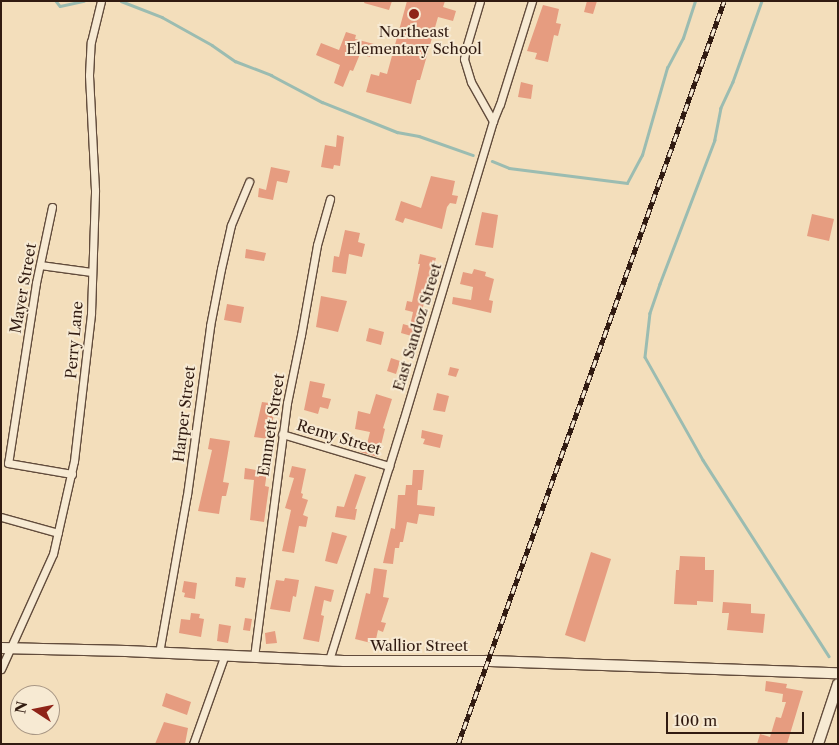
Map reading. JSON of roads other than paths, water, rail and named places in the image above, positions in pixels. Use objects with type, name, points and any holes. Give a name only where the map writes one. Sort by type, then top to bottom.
[{"type":"street","name":"Perry Lane","points":[[1,669],[6,649],[53,554],[72,474],[88,358],[95,190],[89,75],[91,42],[101,1]]},
{"type":"street","points":[[480,1],[464,60],[471,82],[493,120]]},
{"type":"street","name":"East Sandoz Street","points":[[329,660],[493,120],[500,104],[532,1]]},
{"type":"street","name":"Harper Street","points":[[159,653],[187,495],[217,288],[232,225],[249,182]]},
{"type":"street","name":"Emmett Street","points":[[254,657],[282,434],[317,245],[330,199]]},
{"type":"street","name":"Mayer Street","points":[[52,207],[40,265],[8,463],[72,474]]},
{"type":"street","points":[[40,265],[92,272]]},
{"type":"street","name":"Remy Street","points":[[282,434],[389,466]]},
{"type":"street","points":[[1,517],[58,533]]},
{"type":"street","name":"Wallior Street","points":[[6,649],[329,660],[488,661],[838,673]]},
{"type":"street","points":[[193,744],[224,656]]},
{"type":"street","points":[[818,744],[838,684]]},
{"type":"waterway","points":[[56,1],[60,6],[83,1]]},
{"type":"waterway","points":[[121,1],[162,17],[212,45],[235,61],[271,75],[322,102],[397,132],[419,136],[473,155]]},
{"type":"waterway","points":[[492,161],[509,168],[627,183],[642,155],[667,68],[683,38],[695,1]]},
{"type":"waterway","points":[[762,1],[733,82],[721,108],[715,140],[650,313],[645,357],[703,460],[829,656]]},
{"type":"railway","points":[[458,744],[724,1]]},
{"type":"place","name":"Northeast Elementary School","points":[[414,14]]}]
